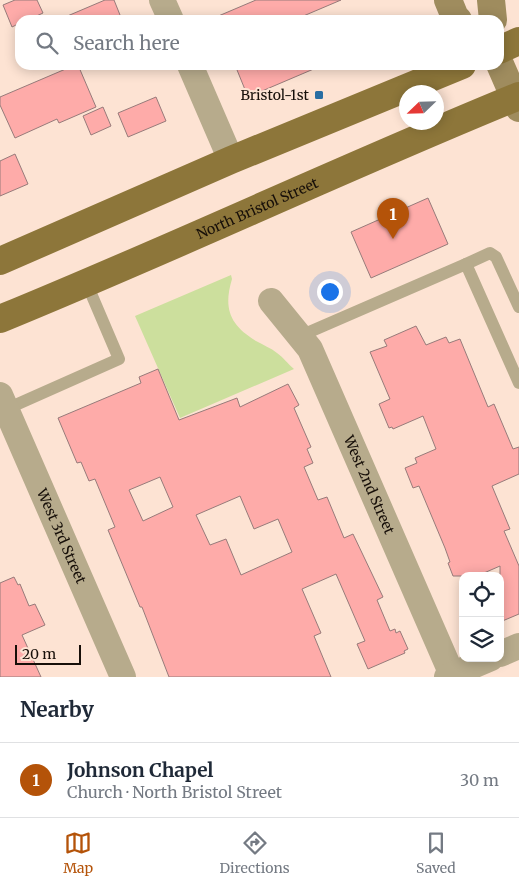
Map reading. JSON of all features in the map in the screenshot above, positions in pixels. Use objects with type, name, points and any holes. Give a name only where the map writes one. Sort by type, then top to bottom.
[{"type":"main road","points":[[448,0],[454,15]]},
{"type":"main road","points":[[491,0],[492,15]]},
{"type":"main road","points":[[504,48],[519,41]]},
{"type":"main road","points":[[0,261],[231,160],[450,70]]},
{"type":"main road","points":[[503,70],[517,101]]},
{"type":"main road","name":"North Bristol Street","points":[[0,320],[222,224],[517,101]]},
{"type":"street","points":[[162,0],[169,15]]},
{"type":"street","points":[[192,70],[231,160]]},
{"type":"street","name":"West 2nd Street","points":[[271,302],[310,349],[451,676]]},
{"type":"street","name":"West 3rd Street","points":[[2,405],[123,677]]},
{"type":"street","points":[[504,652],[519,646]]},
{"type":"street","points":[[451,676],[482,662]]},
{"type":"lane","points":[[300,336],[490,253],[496,256],[519,307]]},
{"type":"lane","points":[[466,264],[519,383]]},
{"type":"lane","points":[[2,405],[119,359],[87,284]]},
{"type":"green space","points":[[231,275],[228,299],[231,315],[235,322],[247,335],[275,351],[294,369],[180,418],[135,316]]},
{"type":"building","points":[[15,0],[37,0],[43,13],[39,15],[15,15],[15,26],[12,27],[3,5]]},
{"type":"building","points":[[105,0],[114,0],[120,15],[70,15]]},
{"type":"building","points":[[256,0],[341,0],[306,15],[221,15]]},
{"type":"building","points":[[63,70],[80,70],[96,107],[59,123],[57,119],[15,138],[0,105],[0,97]]},
{"type":"building","points":[[237,70],[311,70],[248,97]]},
{"type":"building","points":[[156,97],[166,121],[128,137],[118,113]]},
{"type":"building","points":[[103,107],[111,126],[91,135],[83,116]]},
{"type":"building","points":[[15,154],[28,184],[0,196],[0,161]]},
{"type":"building","points":[[428,198],[448,244],[371,278],[351,232]]},
{"type":"building","points":[[416,326],[426,345],[446,337],[449,343],[460,339],[488,407],[494,404],[513,449],[519,447],[519,474],[492,486],[510,529],[504,531],[519,566],[519,614],[504,620],[504,572],[500,572],[500,566],[486,572],[459,572],[459,576],[453,576],[445,548],[419,486],[413,488],[405,468],[417,463],[415,458],[436,449],[423,416],[393,429],[392,427],[389,428],[379,404],[390,399],[370,352],[387,346],[384,340]]},
{"type":"building","points":[[158,369],[179,420],[237,398],[240,407],[288,384],[299,405],[294,408],[311,447],[307,449],[313,463],[304,467],[318,500],[327,497],[344,538],[353,534],[383,597],[377,600],[390,631],[395,629],[396,633],[400,631],[408,649],[404,651],[405,653],[368,669],[357,644],[365,641],[336,574],[302,589],[321,633],[314,636],[331,677],[169,677],[142,607],[140,607],[108,530],[115,527],[95,479],[89,481],[81,462],[77,463],[58,418],[141,383],[139,377]],"holes":[[[160,477],[173,507],[143,521],[129,490]],[[240,496],[254,529],[278,519],[292,552],[241,575],[226,539],[210,545],[196,515]]]},
{"type":"building","points":[[14,577],[18,585],[20,584],[29,606],[35,604],[45,625],[22,635],[41,677],[0,677],[0,583]]},
{"type":"place","name":"Bristol-1st","points":[[319,95]]},
{"type":"place","name":"Johnson Chapel","points":[[393,239]]}]
